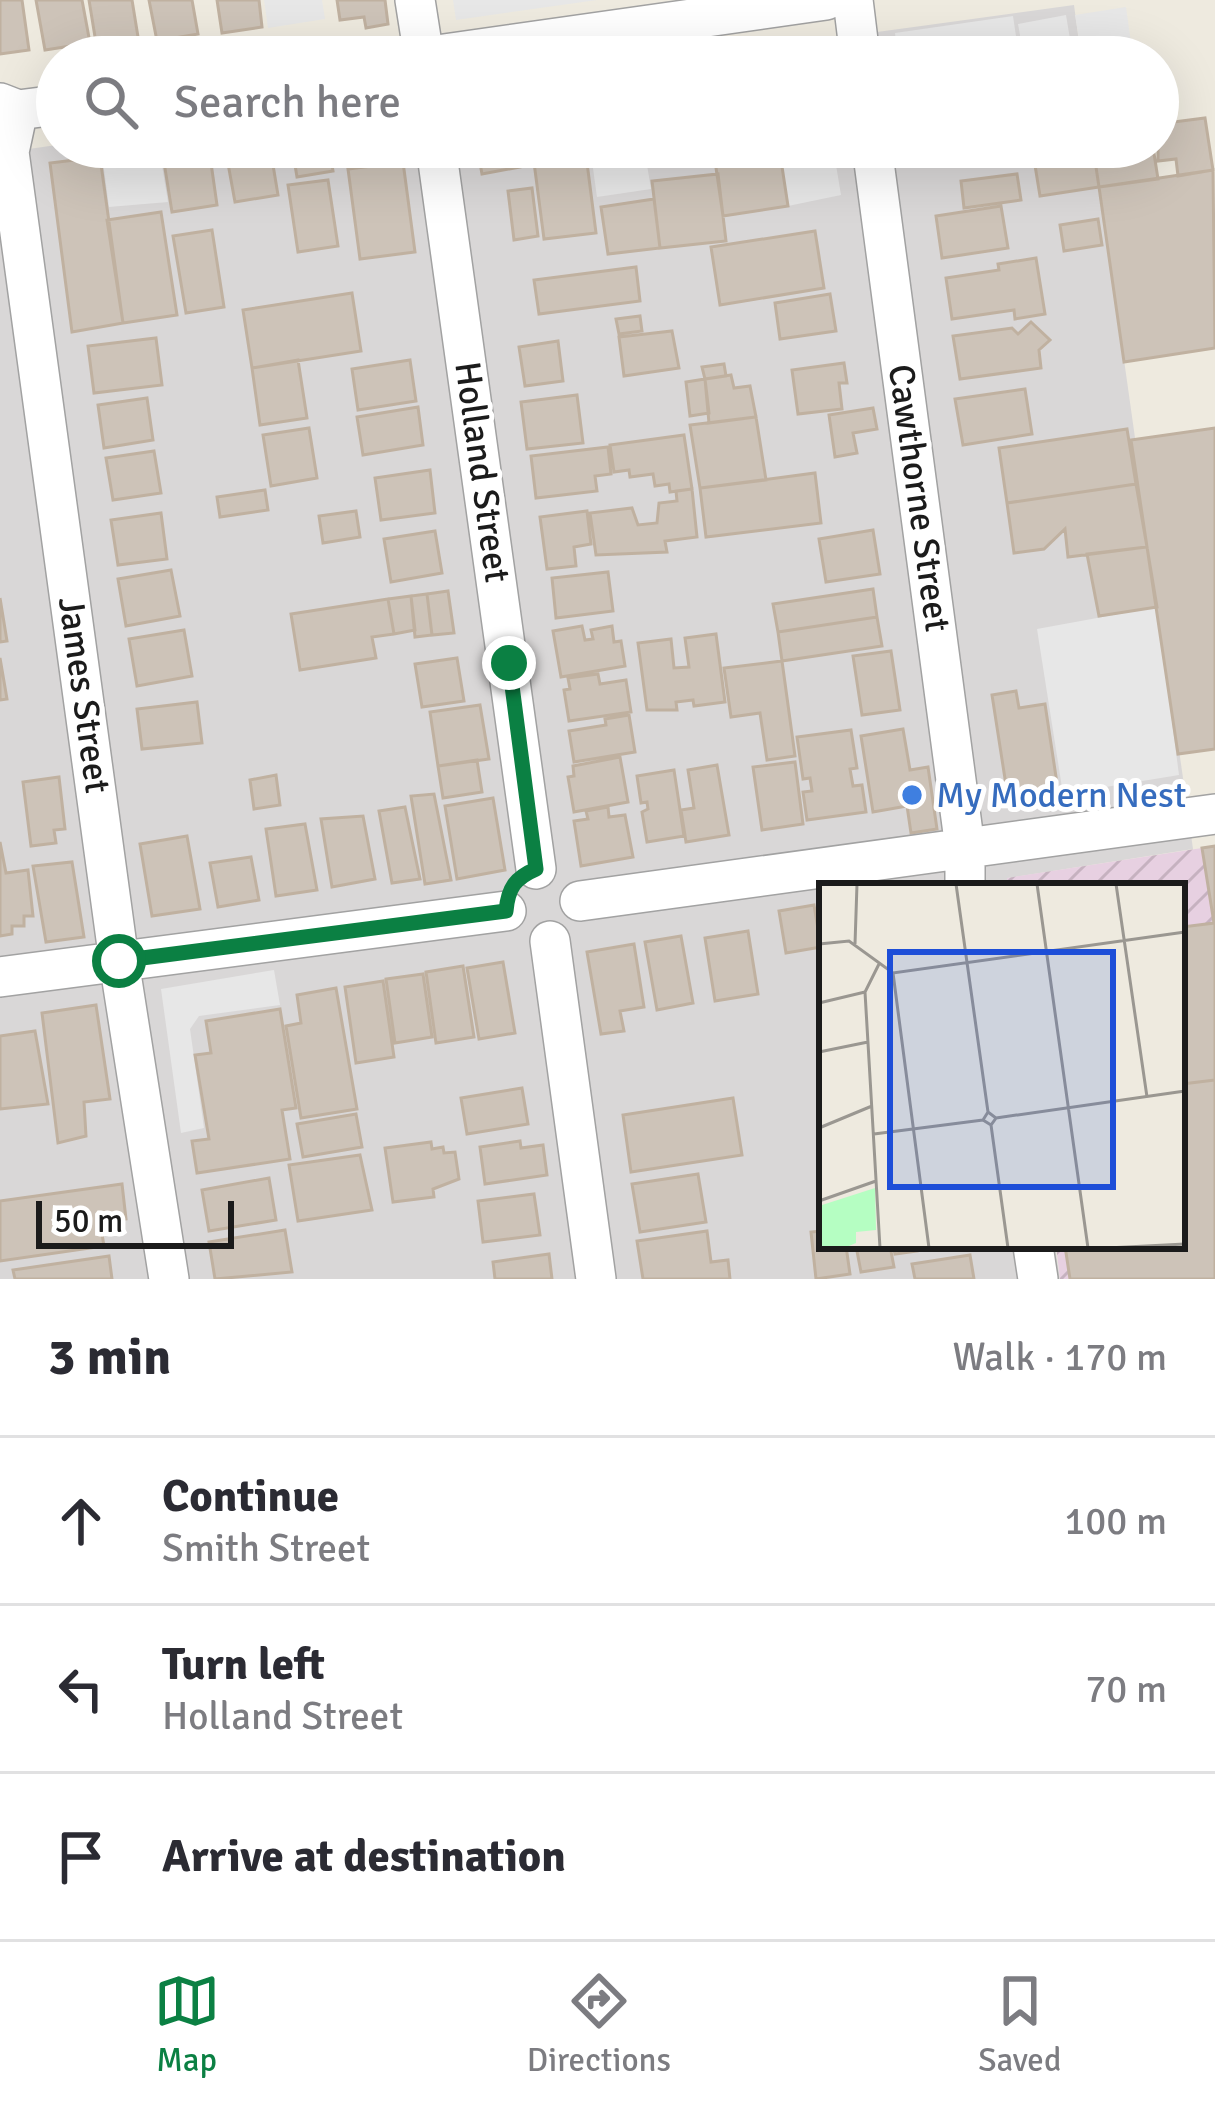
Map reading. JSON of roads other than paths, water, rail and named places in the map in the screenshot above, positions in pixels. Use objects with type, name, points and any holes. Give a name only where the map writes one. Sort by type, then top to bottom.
[{"type":"street","points":[[416,0],[420,36]]},
{"type":"street","points":[[571,36],[826,0]]},
{"type":"street","points":[[853,0],[857,36]]},
{"type":"street","name":"James Street","points":[[25,106],[9,152],[119,961],[169,1279]]},
{"type":"street","name":"Holland Street","points":[[439,168],[536,869]]},
{"type":"street","name":"Cawthorne Street","points":[[875,168],[965,867]]},
{"type":"street","points":[[580,902],[965,867],[1215,814]]},
{"type":"street","points":[[536,869],[556,870],[572,882],[580,902],[577,919],[566,933],[550,941],[530,940],[514,929],[506,911],[508,892],[519,877],[536,869]]},
{"type":"street","points":[[0,977],[506,911]]},
{"type":"street","points":[[550,941],[596,1279]]},
{"type":"street","points":[[1016,1249],[1020,1279]]},
{"type":"street","points":[[1033,1249],[1038,1279]]},
{"type":"place","name":"My Modern Nest","points":[[912,795]]}]
